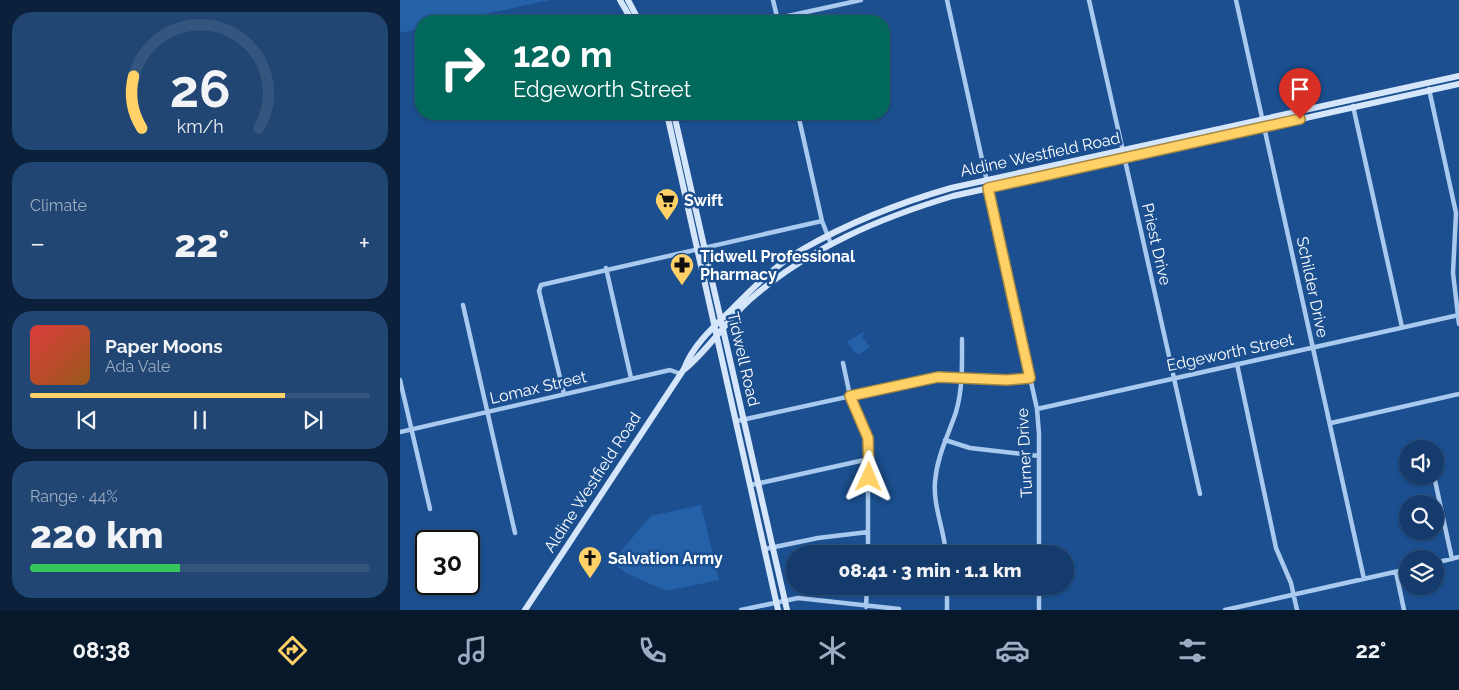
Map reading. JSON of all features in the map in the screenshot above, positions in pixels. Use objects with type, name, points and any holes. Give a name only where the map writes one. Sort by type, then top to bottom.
[{"type":"main road","points":[[620,0],[629,15]]},
{"type":"main road","points":[[628,0],[636,15]]},
{"type":"main road","name":"Aldine Westfield Road","points":[[524,610],[682,372],[688,357],[714,326],[774,270],[802,249],[867,216],[900,203],[986,180],[1459,76]]},
{"type":"main road","name":"Aldine Westfield Road","points":[[682,372],[752,298],[779,276],[807,256],[870,224],[896,214],[953,196],[1459,84]]},
{"type":"main road","points":[[1393,90],[1395,98]]},
{"type":"main road","name":"Tidwell Road","points":[[668,120],[778,610]]},
{"type":"main road","name":"Tidwell Road","points":[[675,120],[787,610]]},
{"type":"main road","points":[[1194,134],[1196,142]]},
{"type":"main road","points":[[1057,165],[1058,173]]},
{"type":"main road","points":[[682,188],[690,187]]},
{"type":"main road","points":[[774,270],[779,276]]},
{"type":"street","points":[[773,0],[776,15]]},
{"type":"street","points":[[798,15],[861,0]]},
{"type":"street","name":"Turner Drive","points":[[946,0],[1036,409],[1039,456],[1039,545]]},
{"type":"street","name":"Priest Drive","points":[[1089,0],[1200,494]]},
{"type":"street","name":"Schilder Drive","points":[[1236,0],[1331,422],[1364,579]]},
{"type":"street","points":[[1428,83],[1456,213],[1453,272],[1459,324]]},
{"type":"street","points":[[1351,100],[1402,328]]},
{"type":"street","points":[[799,120],[822,221],[832,244]]},
{"type":"street","points":[[564,394],[539,291],[541,285],[606,268],[822,221]]},
{"type":"street","points":[[606,268],[631,378]]},
{"type":"street","points":[[462,305],[515,533]]},
{"type":"street","name":"Edgeworth Street","points":[[1036,409],[1458,315]]},
{"type":"street","points":[[944,545],[936,502],[935,483],[938,459],[956,410],[962,377],[962,339]]},
{"type":"street","points":[[842,363],[850,396],[866,429],[869,459],[868,545]]},
{"type":"street","points":[[1237,364],[1276,548],[1297,610]]},
{"type":"street","name":"Lomax Street","points":[[400,432],[631,378],[670,370],[682,372]]},
{"type":"street","points":[[736,422],[938,377],[1007,380],[1030,378]]},
{"type":"street","points":[[400,380],[430,510]]},
{"type":"street","points":[[1331,422],[1459,394]]},
{"type":"street","points":[[945,440],[970,448],[1039,456]]},
{"type":"street","points":[[751,484],[869,459]]},
{"type":"street","points":[[1436,485],[1452,559]]},
{"type":"street","points":[[765,549],[818,538],[868,532]]},
{"type":"street","points":[[1444,561],[1459,557]]},
{"type":"street","points":[[1225,610],[1399,571]]},
{"type":"street","points":[[1396,572],[1404,610]]},
{"type":"street","points":[[866,606],[867,595]]},
{"type":"street","points":[[947,595],[947,610]]},
{"type":"street","points":[[1039,595],[1039,610]]},
{"type":"street","points":[[741,610],[785,600],[805,598],[898,609]]},
{"type":"shaded area","points":[[400,0],[550,0],[481,15],[415,15],[415,29],[400,33]]},
{"type":"shaded area","points":[[863,332],[865,334],[862,336],[870,347],[860,354],[855,353],[847,342]]},
{"type":"shaded area","points":[[701,505],[719,580],[666,591],[626,573],[618,567],[617,560],[621,551],[651,516]]},
{"type":"place","name":"Swift","points":[[667,221]]},
{"type":"place","name":"Tidwell Professional Pharmacy","points":[[682,286]]},
{"type":"place","name":"Salvation Army","points":[[590,579]]},
{"type":"route","points":[[869,477],[869,448],[866,429],[850,396],[938,377],[952,376],[981,380],[1023,380],[1030,378],[988,188],[1300,119]]}]
